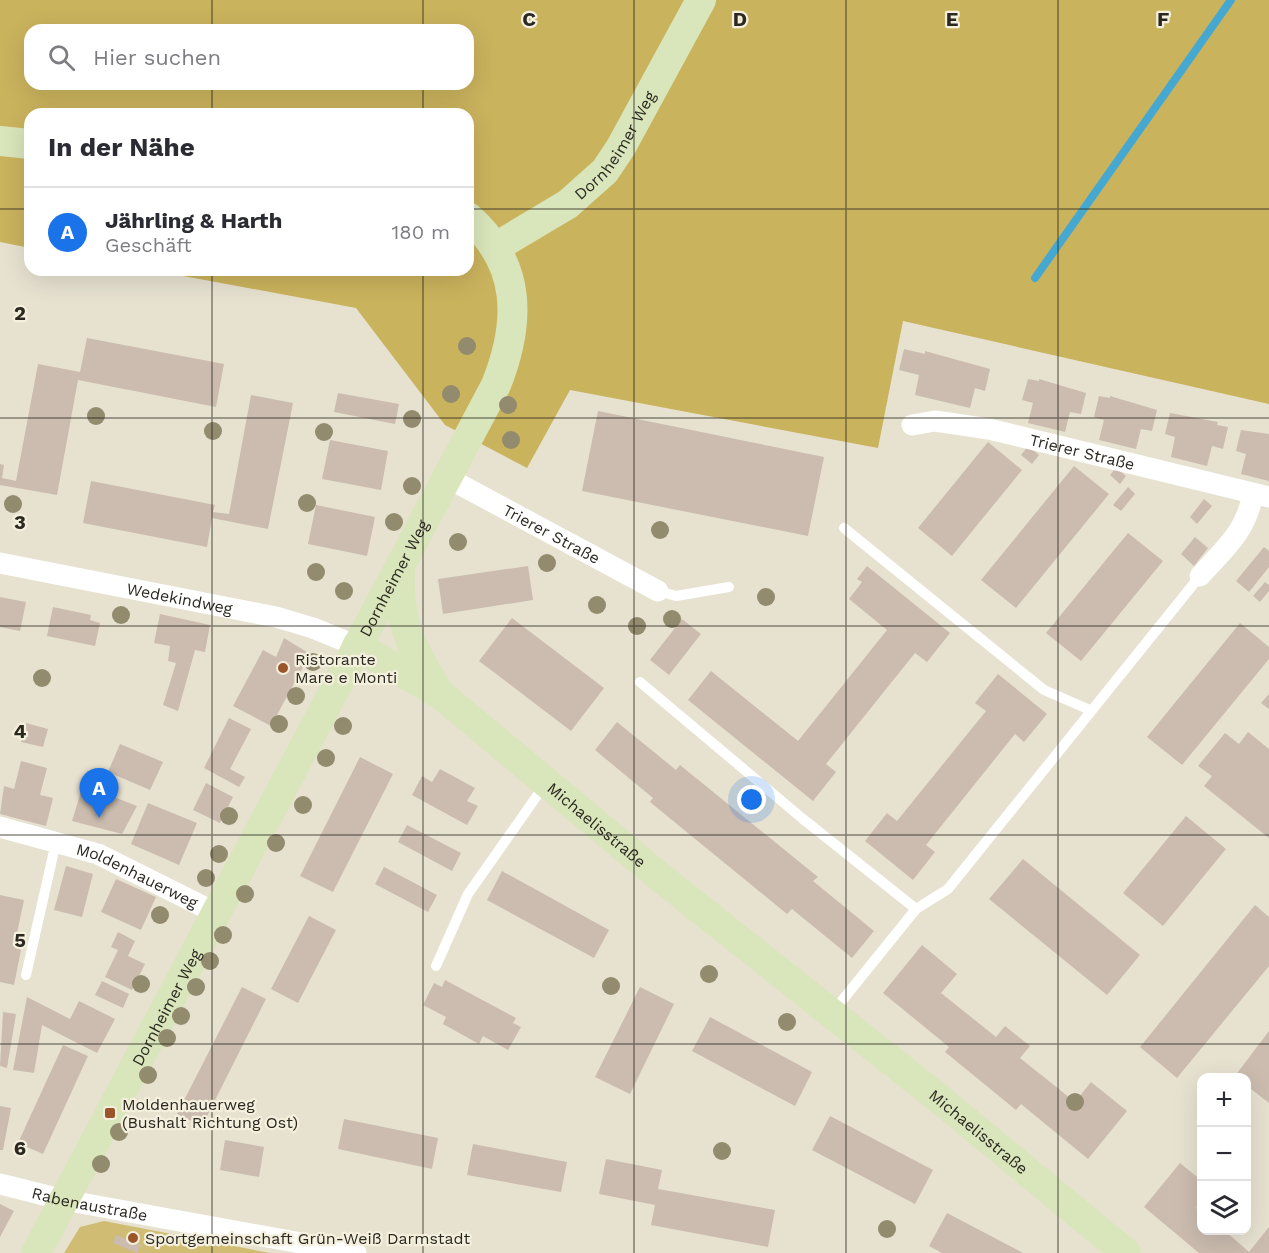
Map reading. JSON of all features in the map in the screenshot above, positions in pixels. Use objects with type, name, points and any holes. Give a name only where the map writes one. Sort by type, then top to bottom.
[{"type":"street","name":"Dornheimer Weg","points":[[36,1253],[400,562],[496,385],[509,350],[513,309],[512,291],[496,247],[568,204],[605,171],[621,147],[701,0]]},
{"type":"street","points":[[0,141],[24,143]]},
{"type":"street","points":[[474,223],[496,247]]},
{"type":"street","name":"Trierer Straße","points":[[912,425],[935,420],[989,429],[1261,495],[1242,529],[1200,576]]},
{"type":"street","name":"Trierer Straße","points":[[446,477],[658,591]]},
{"type":"street","points":[[400,562],[398,600],[402,620],[425,670],[440,694]]},
{"type":"street","name":"Wedekindweg","points":[[0,563],[276,617],[313,628],[357,646]]},
{"type":"street","name":"Michaelisstraße","points":[[357,646],[440,694],[546,783],[1126,1253]]},
{"type":"street","name":"Moldenhauerweg","points":[[0,827],[98,854],[216,913]]},
{"type":"street","name":"Rabenaustraße","points":[[0,1184],[64,1200],[356,1253]]},
{"type":"lane","points":[[831,1013],[916,909],[948,889],[1090,710],[1044,690],[844,528]]},
{"type":"lane","name":"Trierer Straße","points":[[1090,710],[1200,576]]},
{"type":"lane","points":[[658,591],[676,596],[729,587]]},
{"type":"lane","points":[[640,682],[802,819],[916,909]]},
{"type":"lane","points":[[436,966],[468,894],[546,783]]},
{"type":"lane","name":"Moldenhauerweg","points":[[26,975],[56,842]]},
{"type":"shaded area","points":[[0,0],[1269,0],[1269,404],[903,321],[878,448],[570,390],[527,468],[445,425],[356,308],[183,276],[474,276],[474,108],[24,108],[24,247],[0,242]]},
{"type":"shaded area","name":"Sportgemeinschaft Grün-Weiß Darmstadt","points":[[104,1221],[270,1253],[64,1253],[80,1227]]},
{"type":"building","points":[[87,338],[224,364],[216,407],[78,380],[57,495],[0,485],[0,464],[4,465],[2,478],[16,481],[38,364],[80,372]]},
{"type":"building","points":[[904,349],[925,354],[925,351],[990,369],[985,391],[975,388],[970,408],[915,395],[919,375],[899,370]]},
{"type":"building","points":[[1028,379],[1039,381],[1039,379],[1086,393],[1081,414],[1070,412],[1065,432],[1028,423],[1033,403],[1022,400]]},
{"type":"building","points":[[338,393],[399,404],[395,424],[334,412]]},
{"type":"building","points":[[251,395],[293,403],[268,529],[212,518],[207,547],[83,523],[91,481],[215,505],[213,512],[229,514]]},
{"type":"building","points":[[1099,396],[1110,398],[1110,396],[1157,410],[1152,431],[1141,429],[1136,449],[1099,440],[1104,420],[1094,417]]},
{"type":"building","points":[[598,411],[824,457],[808,536],[582,491]]},
{"type":"building","points":[[1170,413],[1218,422],[1217,425],[1228,427],[1223,449],[1212,446],[1207,466],[1171,457],[1175,437],[1165,434]]},
{"type":"building","points":[[1241,430],[1269,434],[1269,481],[1241,474],[1246,454],[1236,451]]},
{"type":"building","points":[[330,440],[388,451],[381,490],[322,479]]},
{"type":"building","points":[[988,442],[1022,470],[952,556],[918,528]]},
{"type":"building","points":[[1028,446],[1039,455],[1032,464],[1021,455]]},
{"type":"building","points":[[1074,466],[1109,494],[1016,608],[981,580]]},
{"type":"building","points":[[1116,468],[1126,476],[1120,484],[1110,475]]},
{"type":"building","points":[[1128,487],[1135,494],[1121,511],[1113,505]]},
{"type":"building","points":[[1204,499],[1212,506],[1197,524],[1190,517]]},
{"type":"building","points":[[316,505],[375,517],[367,556],[308,544]]},
{"type":"building","points":[[1128,533],[1163,561],[1081,661],[1046,633]]},
{"type":"building","points":[[1195,537],[1208,548],[1194,566],[1181,554]]},
{"type":"building","points":[[1264,547],[1269,551],[1269,567],[1249,592],[1236,581]]},
{"type":"building","points":[[528,566],[533,600],[443,614],[438,579]]},
{"type":"building","points":[[867,566],[950,633],[927,662],[915,653],[826,764],[836,772],[813,801],[688,700],[711,671],[798,741],[887,630],[849,599],[862,582],[857,579]]},
{"type":"building","points":[[1265,582],[1269,585],[1269,591],[1260,602],[1253,596]]},
{"type":"building","points":[[0,597],[26,602],[20,631],[0,627]]},
{"type":"building","points":[[53,607],[91,615],[90,620],[100,623],[95,646],[47,636]]},
{"type":"building","points":[[160,614],[210,625],[205,652],[195,650],[178,711],[163,705],[176,663],[168,661],[170,646],[154,643]]},
{"type":"building","points":[[512,618],[604,688],[571,731],[479,661]]},
{"type":"building","points":[[682,619],[701,634],[669,675],[650,660]]},
{"type":"building","points":[[1240,623],[1269,647],[1269,659],[1182,765],[1147,737]]},
{"type":"building","points":[[284,638],[310,654],[271,726],[233,706],[263,650],[276,657]]},
{"type":"building","points":[[998,674],[1047,714],[1024,742],[1015,734],[926,845],[935,852],[913,880],[865,841],[887,813],[897,821],[986,711],[975,703]]},
{"type":"building","points":[[1269,694],[1269,709],[1261,703]]},
{"type":"building","points":[[229,718],[251,729],[230,769],[245,777],[239,787],[204,768]]},
{"type":"building","points":[[617,722],[676,770],[680,765],[818,877],[813,881],[874,931],[852,958],[792,909],[787,914],[650,802],[653,798],[595,750]]},
{"type":"building","points":[[26,723],[48,729],[43,747],[21,742]]},
{"type":"building","points":[[1248,732],[1269,749],[1269,838],[1204,786],[1212,776],[1198,766],[1225,733],[1239,744]]},
{"type":"building","points":[[120,744],[163,762],[150,790],[108,772]]},
{"type":"building","points":[[360,757],[393,774],[333,892],[300,876]]},
{"type":"building","points":[[21,761],[47,768],[40,795],[53,798],[46,826],[0,814],[4,786],[14,789]]},
{"type":"building","points":[[440,769],[475,788],[467,801],[478,806],[467,825],[412,795],[422,776],[432,782]]},
{"type":"building","points":[[206,783],[233,797],[220,823],[193,810]]},
{"type":"building","points":[[83,785],[137,806],[122,834],[72,821]]},
{"type":"building","points":[[148,803],[197,823],[179,865],[131,844]]},
{"type":"building","points":[[1186,816],[1226,849],[1163,926],[1123,893]]},
{"type":"building","points":[[407,825],[461,853],[452,871],[398,842]]},
{"type":"building","points":[[1023,859],[1140,955],[1107,995],[989,899]]},
{"type":"building","points":[[66,866],[93,874],[82,917],[54,910]]},
{"type":"building","points":[[384,867],[437,895],[428,912],[375,884]]},
{"type":"building","points":[[502,871],[609,930],[594,958],[487,900]]},
{"type":"building","points":[[116,879],[156,897],[141,930],[101,912]]},
{"type":"building","points":[[0,895],[24,900],[17,933],[24,935],[14,985],[0,982]]},
{"type":"building","points":[[1255,905],[1269,917],[1269,966],[1177,1078],[1140,1047]]},
{"type":"building","points":[[309,916],[336,930],[298,1003],[271,989]]},
{"type":"building","points":[[118,932],[135,941],[128,956],[145,964],[132,990],[105,977],[118,950],[111,947]]},
{"type":"building","points":[[922,945],[957,974],[941,993],[996,1037],[1005,1026],[1030,1046],[1020,1058],[1075,1102],[1091,1082],[1127,1111],[1088,1159],[1021,1104],[1016,1110],[945,1052],[949,1047],[883,993]]},
{"type":"building","points":[[445,980],[516,1018],[513,1023],[521,1027],[508,1050],[483,1036],[479,1044],[443,1024],[446,1017],[423,1005],[434,983],[442,987]]},
{"type":"building","points":[[102,981],[129,994],[123,1008],[95,995]]},
{"type":"building","points":[[242,987],[266,999],[202,1126],[177,1114]]},
{"type":"building","points":[[640,987],[674,1004],[630,1094],[595,1077]]},
{"type":"building","points":[[27,997],[70,1019],[79,1001],[115,1019],[97,1053],[42,1025],[34,1073],[13,1070]]},
{"type":"building","points":[[3,1012],[16,1014],[7,1068],[0,1066]]},
{"type":"building","points":[[710,1017],[812,1072],[795,1106],[692,1051]]},
{"type":"building","points":[[1269,1031],[1269,1103],[1251,1089],[1251,1073],[1237,1073]]},
{"type":"building","points":[[63,1045],[88,1056],[43,1154],[18,1143]]},
{"type":"building","points":[[0,1106],[11,1108],[3,1150],[0,1150]]},
{"type":"building","points":[[830,1116],[933,1170],[915,1204],[812,1150]]},
{"type":"building","points":[[344,1119],[438,1138],[432,1169],[338,1149]]},
{"type":"building","points":[[225,1140],[264,1147],[259,1177],[220,1170]]},
{"type":"building","points":[[473,1144],[567,1162],[561,1192],[467,1175]]},
{"type":"building","points":[[606,1159],[662,1170],[658,1189],[775,1210],[768,1247],[651,1225],[655,1205],[599,1194]]},
{"type":"building","points":[[1180,1163],[1197,1177],[1197,1235],[1230,1235],[1249,1252],[1269,1227],[1269,1253],[1199,1253],[1144,1207]]},
{"type":"building","points":[[0,1204],[14,1211],[0,1237]]},
{"type":"building","points":[[947,1213],[1023,1253],[942,1253],[929,1246]]},
{"type":"building","points":[[116,1235],[141,1245],[137,1253],[113,1243]]},
{"type":"waterway","points":[[1035,278],[1231,0]]},
{"type":"place","name":"Ristorante Mare e Monti","points":[[283,668]]},
{"type":"place","name":"Jährling & Harth","points":[[99,818]]},
{"type":"place","name":"Moldenhauerweg (Bushalt Richtung Ost)","points":[[110,1113]]},
{"type":"place","name":"Sportgemeinschaft Grün-Weiß Darmstadt","points":[[133,1238]]}]
